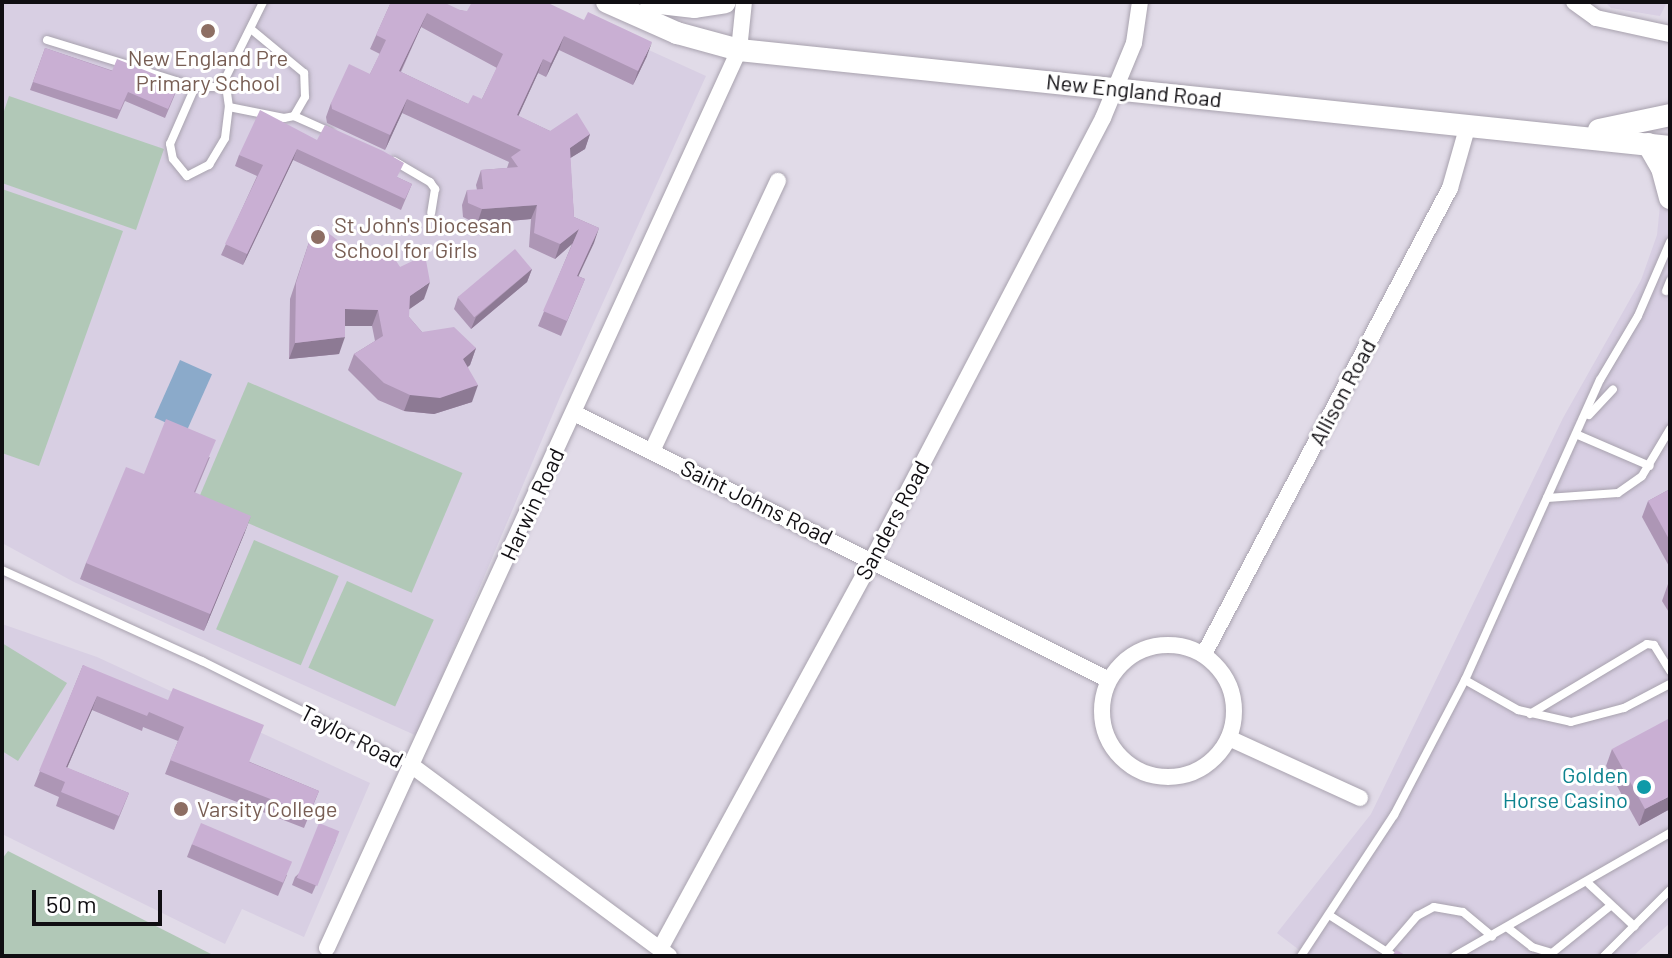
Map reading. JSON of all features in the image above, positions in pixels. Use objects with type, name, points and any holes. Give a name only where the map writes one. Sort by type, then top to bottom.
[{"type":"street","name":"New England Road","points":[[607,2],[677,33],[739,50],[1659,145]]},
{"type":"street","points":[[651,2],[695,7],[725,2]]},
{"type":"street","name":"Harwin Road","points":[[324,952],[739,50],[744,2]]},
{"type":"street","name":"Sanders Road","points":[[664,952],[1117,89],[1134,43],[1140,2]]},
{"type":"street","points":[[1574,2],[1596,18],[1670,34]]},
{"type":"street","points":[[1550,133],[1635,125],[1670,115]]},
{"type":"street","name":"Allison Road","points":[[1204,654],[1450,188],[1468,125]]},
{"type":"street","points":[[1659,145],[1670,198]]},
{"type":"street","points":[[652,451],[778,181]]},
{"type":"street","name":"Saint Johns Road","points":[[574,413],[873,558],[1109,680]]},
{"type":"street","points":[[1178,645],[1204,654],[1226,677],[1235,707],[1229,738],[1201,769],[1159,777],[1139,771],[1109,742],[1102,721],[1109,680],[1126,659],[1151,646],[1178,645]]},
{"type":"street","points":[[1229,738],[1360,798]]},
{"type":"street","name":"Taylor Road","points":[[411,765],[664,952]]},
{"type":"lane","points":[[47,40],[195,87],[215,87],[225,79],[252,30],[263,2]]},
{"type":"lane","points":[[252,30],[304,73],[305,97],[294,116]]},
{"type":"lane","points":[[195,87],[171,135],[171,153],[183,173],[192,176],[209,165],[225,138],[229,107],[225,79]]},
{"type":"lane","points":[[229,107],[268,117],[294,116],[346,139]]},
{"type":"lane","points":[[383,156],[430,182],[435,189],[431,213]]},
{"type":"lane","points":[[1301,956],[1394,815],[1465,680],[1547,498],[1670,242]]},
{"type":"lane","points":[[1666,291],[1670,281]]},
{"type":"lane","points":[[1585,418],[1613,389]]},
{"type":"lane","points":[[1547,498],[1612,495],[1650,466],[1670,429]]},
{"type":"lane","points":[[1578,435],[1650,466]]},
{"type":"lane","name":"Taylor Road","points":[[2,570],[202,661],[411,765]]},
{"type":"lane","points":[[1530,714],[1647,644],[1654,645],[1670,671]]},
{"type":"lane","points":[[1465,680],[1530,714],[1571,722],[1598,719],[1670,684]]},
{"type":"lane","points":[[1455,956],[1589,884],[1670,833]]},
{"type":"lane","points":[[1589,884],[1609,907],[1634,926]]},
{"type":"lane","points":[[1604,956],[1670,890]]},
{"type":"lane","points":[[1329,915],[1390,954],[1417,916],[1434,907],[1463,912],[1492,936]]},
{"type":"lane","points":[[1508,928],[1532,947],[1552,953],[1609,907]]},
{"type":"shaded area","name":"St John's Diocesan School for Girls","points":[[2,2],[543,2],[706,76],[560,397],[417,736],[74,582],[2,543]]},
{"type":"shaded area","points":[[1605,2],[1667,2],[1660,16],[1611,8]]},
{"type":"shaded area","points":[[1662,185],[1670,186],[1670,923],[1633,956],[1307,956],[1277,933],[1371,814],[1563,418],[1641,280],[1657,235]]},
{"type":"shaded area","name":"Varsity College","points":[[2,624],[97,657],[370,783],[304,937],[242,909],[225,944],[2,834]]},
{"type":"green space","points":[[9,96],[164,149],[136,230],[2,183],[2,117]]},
{"type":"green space","points":[[2,189],[123,231],[39,466],[2,453]]},
{"type":"green space","points":[[248,382],[462,473],[412,593],[197,502]]},
{"type":"green space","points":[[254,540],[339,576],[301,665],[216,629]]},
{"type":"green space","points":[[347,581],[434,620],[395,706],[308,668]]},
{"type":"green space","points":[[2,643],[67,683],[18,761],[2,751]]},
{"type":"green space","points":[[8,851],[215,956],[2,956],[2,859]]},
{"type":"water","points":[[180,360],[212,374],[186,432],[154,418]]},
{"type":"building","points":[[391,2],[443,2],[467,11],[472,2],[546,2],[584,20],[588,12],[652,42],[638,71],[564,36],[551,63],[543,59],[517,115],[550,131],[577,113],[590,134],[570,148],[574,217],[599,228],[577,276],[585,279],[567,321],[543,311],[579,229],[560,244],[534,233],[537,205],[482,209],[468,203],[467,190],[483,189],[481,170],[518,167],[511,157],[521,150],[407,99],[390,135],[332,109],[331,103],[349,64],[370,74],[386,40],[376,35]],"holes":[[[427,13],[503,54],[482,99],[473,95],[468,104],[399,71]]]},
{"type":"building","points":[[45,48],[112,71],[117,59],[179,84],[168,109],[128,92],[120,110],[33,82]]},
{"type":"building","points":[[260,110],[317,140],[325,125],[404,163],[397,177],[412,184],[405,199],[297,149],[247,254],[225,244],[263,165],[239,155]]},
{"type":"building","points":[[318,225],[345,246],[391,253],[400,267],[425,255],[430,282],[410,296],[409,317],[422,332],[454,327],[476,348],[463,359],[478,385],[440,398],[410,395],[384,383],[354,354],[383,336],[378,310],[345,309],[345,337],[295,343],[296,283],[310,239]]},
{"type":"building","points":[[515,249],[532,269],[474,317],[458,297]]},
{"type":"building","points":[[166,419],[216,440],[194,492],[251,516],[210,614],[86,563],[126,467],[144,474]]},
{"type":"building","points":[[1670,489],[1670,541],[1648,501]]},
{"type":"building","points":[[83,665],[168,700],[173,688],[264,725],[249,762],[319,791],[309,814],[170,760],[184,727],[97,696],[66,767],[129,793],[119,816],[61,792],[65,782],[39,771]]},
{"type":"building","name":"Golden Horse Casino","points":[[1670,718],[1670,796],[1645,809],[1612,749]]},
{"type":"building","points":[[201,823],[292,862],[283,883],[192,844]]},
{"type":"building","points":[[319,823],[339,831],[317,886],[297,878]]},
{"type":"building","points":[[1396,950],[1407,956],[1392,956]]},
{"type":"place","name":"New England Pre Primary School","points":[[208,31]]},
{"type":"place","name":"St John's Diocesan School for Girls","points":[[318,237]]},
{"type":"place","name":"Golden Horse Casino","points":[[1644,787]]},
{"type":"place","name":"Varsity College","points":[[181,809]]}]
